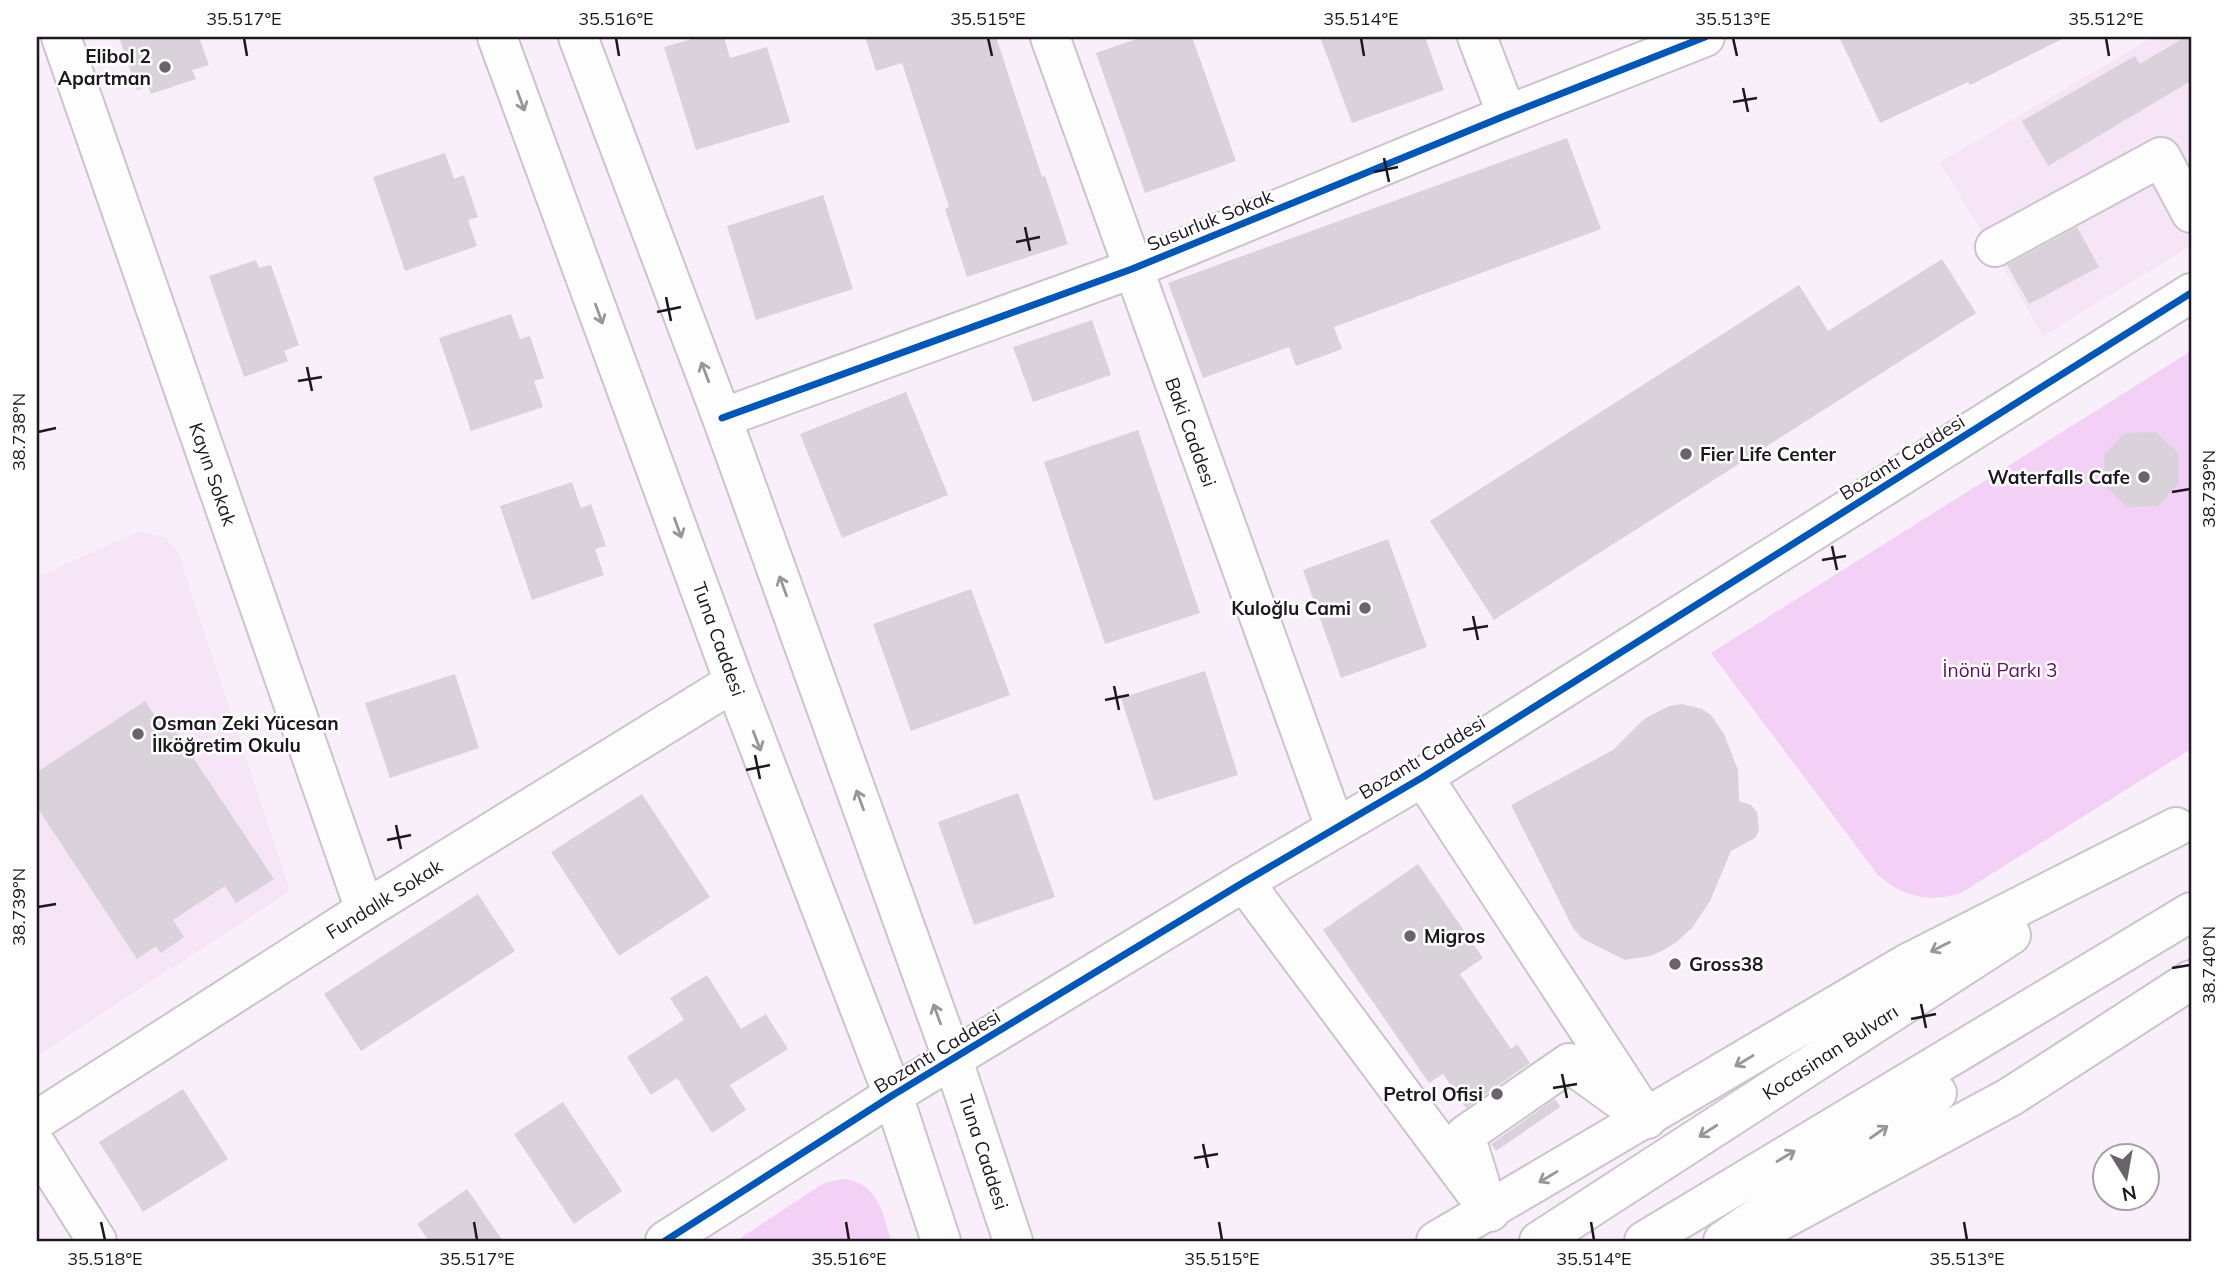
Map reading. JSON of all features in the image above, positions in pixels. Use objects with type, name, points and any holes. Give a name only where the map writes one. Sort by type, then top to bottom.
[{"type":"main road","name":"Kayın Sokak","points":[[61,37],[365,910]]},
{"type":"main road","name":"Tuna Caddesi","points":[[497,37],[734,682],[893,1095],[941,1241]]},
{"type":"main road","name":"Tuna Caddesi","points":[[578,37],[722,418],[1014,1233]]},
{"type":"main road","name":"Baki Caddesi","points":[[1049,37],[1335,827]]},
{"type":"main road","points":[[1477,37],[1507,115]]},
{"type":"main road","name":"Susurluk Sokak","points":[[722,418],[1132,269],[1705,37]]},
{"type":"main road","points":[[1995,247],[2161,157],[2191,213]]},
{"type":"main road","name":"Bozantı Caddesi","points":[[665,1241],[893,1095],[1335,827],[1423,777],[2191,293]]},
{"type":"main road","name":"Fundalık Sokak","points":[[37,1120],[365,910],[734,682]]},
{"type":"main road","points":[[1423,777],[1647,1119]]},
{"type":"main road","points":[[1436,1241],[1906,964],[2184,822]]},
{"type":"main road","name":"Kocasinan Bulvarı","points":[[1539,1241],[2184,822]]},
{"type":"main road","points":[[1244,882],[1489,1212]]},
{"type":"main road","points":[[1644,1241],[2191,914]]},
{"type":"main road","points":[[1723,1241],[2191,914]]},
{"type":"main road","points":[[1742,1241],[2010,1097],[2191,980]]},
{"type":"main road","points":[[1489,1212],[1465,1135],[1569,1063],[1647,1119]]},
{"type":"main road","points":[[37,1146],[97,1241]]},
{"type":"shaded area","points":[[2153,37],[2191,37],[2191,246],[2043,336],[1940,162]]},
{"type":"shaded area","name":"Osman Zeki Yücesan İlköğretim Okulu","points":[[140,531],[166,538],[178,552],[290,891],[37,1056],[37,577]]},
{"type":"green space","name":"İnönü Parkı 3","points":[[2191,351],[2191,749],[1961,893],[1927,898],[1897,888],[1878,875],[1711,653]]},
{"type":"green space","points":[[844,1179],[865,1186],[872,1193],[882,1210],[891,1241],[736,1241],[824,1183]]},
{"type":"building","name":"Elibol 2 Apartman","points":[[119,37],[199,37],[209,65],[192,70],[196,79],[151,94],[148,86],[137,90]]},
{"type":"building","points":[[699,37],[724,37],[730,58],[767,47],[790,122],[696,150],[664,47]]},
{"type":"building","points":[[865,37],[996,37],[1042,177],[1045,176],[1068,244],[967,277],[945,209],[949,207],[902,63],[876,71]]},
{"type":"building","points":[[1142,37],[1192,37],[1236,161],[1145,193],[1096,53]]},
{"type":"building","points":[[1320,37],[1425,37],[1444,90],[1352,123]]},
{"type":"building","points":[[1839,37],[2066,37],[1970,85],[1968,82],[1880,123]]},
{"type":"building","points":[[2185,37],[2191,37],[2191,81],[2048,166],[2022,121],[2135,56],[2140,64]]},
{"type":"building","points":[[1567,138],[1601,229],[1334,327],[1342,349],[1296,366],[1289,347],[1203,378],[1168,283]]},
{"type":"building","points":[[445,153],[454,179],[464,175],[478,217],[468,220],[477,246],[405,271],[373,177]]},
{"type":"building","points":[[823,195],[853,289],[756,320],[727,226]]},
{"type":"building","points":[[2077,227],[2099,267],[2029,304],[2007,265]]},
{"type":"building","points":[[1942,259],[1976,313],[1494,620],[1430,521],[1799,285],[1828,331]]},
{"type":"building","points":[[256,260],[259,268],[271,265],[299,345],[284,351],[288,361],[244,377],[209,276]]},
{"type":"building","points":[[511,314],[520,339],[530,336],[544,378],[534,381],[543,407],[471,431],[439,338]]},
{"type":"building","points":[[1092,320],[1111,375],[1033,402],[1013,347]]},
{"type":"building","points":[[906,392],[948,495],[842,538],[800,434]]},
{"type":"building","points":[[1138,430],[1200,613],[1105,644],[1044,462]]},
{"type":"building","points":[[2156,432],[2178,453],[2179,483],[2158,506],[2127,507],[2105,486],[2104,455],[2125,433]]},
{"type":"building","points":[[572,482],[581,508],[591,504],[606,546],[595,549],[604,575],[532,600],[500,506]]},
{"type":"building","name":"Kuloğlu Cami","points":[[1388,539],[1427,647],[1341,678],[1303,570]]},
{"type":"building","points":[[971,589],[1010,695],[911,731],[873,624]]},
{"type":"building","points":[[1205,671],[1238,775],[1154,801],[1121,698]]},
{"type":"building","points":[[455,674],[479,748],[390,778],[365,703]]},
{"type":"building","points":[[145,701],[159,722],[166,717],[274,879],[236,903],[225,886],[173,920],[184,937],[161,953],[156,946],[137,959],[37,807],[37,772]]},
{"type":"building","points":[[1682,704],[1702,709],[1711,715],[1724,734],[1738,770],[1739,801],[1751,805],[1757,812],[1759,831],[1755,838],[1731,851],[1710,901],[1692,928],[1662,951],[1625,960],[1583,939],[1573,928],[1511,805],[1613,750],[1644,719],[1669,706]]},
{"type":"building","points":[[1018,793],[1055,897],[974,925],[938,822]]},
{"type":"building","points":[[642,794],[710,897],[619,956],[551,852]]},
{"type":"building","points":[[1418,864],[1483,958],[1460,974],[1511,1049],[1517,1044],[1530,1063],[1466,1108],[1443,1074],[1429,1083],[1323,930]]},
{"type":"building","points":[[478,894],[515,951],[361,1051],[324,994]]},
{"type":"building","points":[[707,975],[741,1029],[766,1014],[788,1049],[730,1085],[746,1110],[712,1133],[677,1078],[651,1095],[627,1057],[684,1020],[670,998]]},
{"type":"building","points":[[183,1089],[228,1159],[143,1212],[99,1142]]},
{"type":"building","points":[[1555,1099],[1560,1107],[1496,1151],[1491,1144]]},
{"type":"building","points":[[563,1102],[622,1191],[574,1224],[514,1134]]},
{"type":"building","points":[[467,1189],[503,1241],[429,1241],[417,1224]]},
{"type":"cycle path","points":[[722,418],[1132,269],[1705,37]]},
{"type":"cycle path","points":[[665,1241],[893,1095],[1423,777],[2191,293]]},
{"type":"place","name":"Elibol 2 Apartman","points":[[165,67]]},
{"type":"place","name":"Fier Life Center","points":[[1686,454]]},
{"type":"place","name":"Waterfalls Cafe","points":[[2144,477]]},
{"type":"place","name":"Kuloğlu Cami","points":[[1365,608]]},
{"type":"place","name":"Osman Zeki Yücesan İlköğretim Okulu","points":[[138,734]]},
{"type":"place","name":"Migros","points":[[1410,936]]},
{"type":"place","name":"Gross38","points":[[1675,964]]},
{"type":"place","name":"Petrol Ofisi","points":[[1497,1094]]}]
